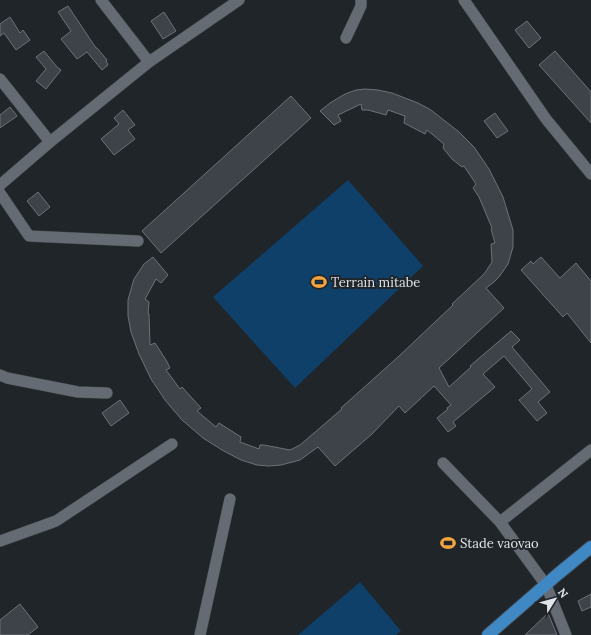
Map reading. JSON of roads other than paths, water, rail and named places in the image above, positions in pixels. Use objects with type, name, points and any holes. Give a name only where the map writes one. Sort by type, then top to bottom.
[{"type":"main road","points":[[488,635],[591,547]]},
{"type":"street","points":[[101,0],[149,62]]},
{"type":"street","points":[[0,185],[50,142],[149,62],[239,0]]},
{"type":"street","points":[[346,38],[361,6],[361,0]]},
{"type":"street","points":[[464,0],[546,119],[591,174]]},
{"type":"street","points":[[0,79],[50,142]]},
{"type":"street","points":[[0,193],[29,236],[138,241]]},
{"type":"street","points":[[0,375],[6,378],[78,392],[107,393]]},
{"type":"street","points":[[0,541],[56,521],[172,444]]},
{"type":"street","points":[[500,522],[591,450]]},
{"type":"street","points":[[444,462],[500,522],[546,585],[566,635]]},
{"type":"street","points":[[200,635],[230,499]]},
{"type":"place","name":"Terrain mitabe","points":[[319,282]]},
{"type":"place","name":"Stade vaovao","points":[[448,543]]}]
